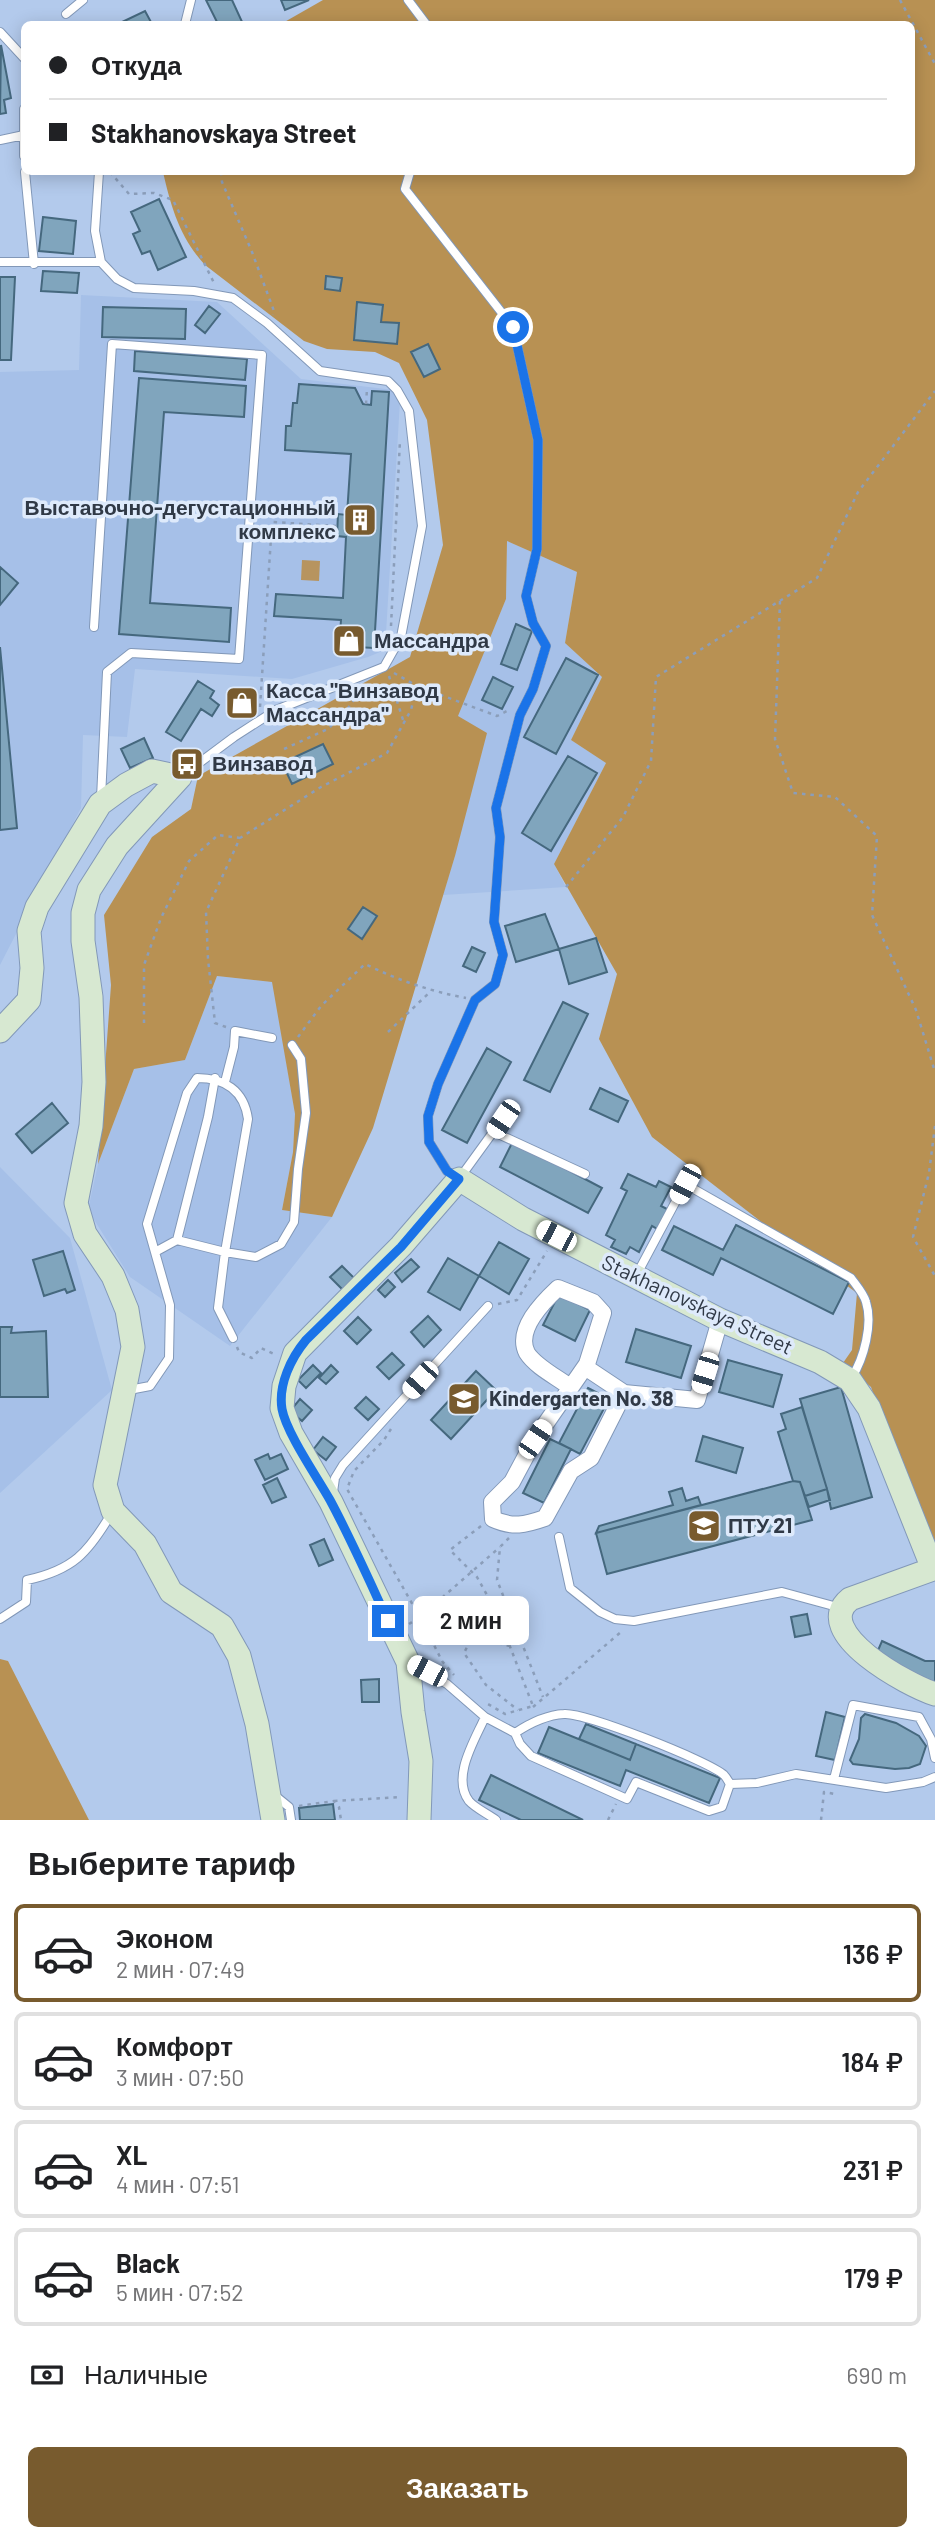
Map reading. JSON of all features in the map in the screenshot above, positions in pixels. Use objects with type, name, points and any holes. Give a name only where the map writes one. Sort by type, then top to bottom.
[{"type":"main road","points":[[0,1031],[29,1000],[32,968],[29,931],[37,907],[100,804],[126,785],[152,771],[180,777]]},
{"type":"main road","points":[[180,777],[117,846],[89,890],[83,913],[83,941],[91,997],[94,1082],[91,1126],[76,1203],[85,1234],[113,1276],[127,1310],[133,1347],[105,1485],[113,1511],[145,1544],[172,1592],[222,1626],[228,1636],[239,1656],[257,1724],[268,1790],[281,1814]]},
{"type":"main road","points":[[419,1813],[421,1761],[408,1662],[331,1502],[291,1433],[282,1408],[284,1386],[291,1361],[306,1340],[401,1247],[459,1179]]},
{"type":"main road","name":"Stakhanovskaya Street","points":[[459,1179],[556,1236],[720,1320],[820,1363],[850,1380],[869,1408],[933,1569],[850,1599],[841,1608]]},
{"type":"main road","points":[[841,1608],[840,1618],[860,1653],[916,1688],[935,1694]]},
{"type":"street","points":[[570,1387],[535,1362],[526,1351],[525,1338],[529,1321],[541,1303],[558,1288],[593,1302],[603,1313],[600,1327],[585,1367],[535,1439],[512,1482],[492,1502],[493,1519],[508,1525],[523,1525],[545,1518],[571,1471],[591,1458],[624,1393]]},
{"type":"street","points":[[585,1367],[624,1393],[697,1399],[720,1320]]},
{"type":"lane","points":[[66,14],[83,0]]},
{"type":"lane","points":[[186,21],[191,0]]},
{"type":"lane","points":[[408,0],[424,21]]},
{"type":"lane","points":[[0,32],[21,55]]},
{"type":"lane","points":[[0,140],[21,136]]},
{"type":"lane","points":[[25,175],[34,264]]},
{"type":"lane","points":[[99,175],[94,231],[101,262],[117,279],[134,288],[194,291],[233,298],[271,326],[320,371],[388,381],[397,390],[409,411],[422,526],[401,637],[384,667],[276,710],[180,777]]},
{"type":"lane","points":[[409,175],[405,189],[513,327],[538,440],[537,549],[526,596],[533,623],[546,646],[533,689],[520,715],[496,808],[500,837],[494,922],[503,955],[495,984],[475,1000],[438,1084],[428,1116],[429,1142],[447,1171],[459,1179],[512,1106]]},
{"type":"lane","points":[[0,262],[101,262]]},
{"type":"lane","points":[[94,627],[112,344],[262,355],[239,659],[131,653],[107,672],[100,804]]},
{"type":"lane","points":[[225,1082],[235,1031],[272,1038]]},
{"type":"lane","points":[[155,1252],[177,1240],[257,1257],[281,1244],[294,1222],[306,1113],[301,1059],[292,1045]]},
{"type":"lane","points":[[126,1391],[150,1387],[169,1358],[170,1306],[147,1224],[187,1093],[197,1078],[215,1078],[225,1082],[246,1105],[248,1119],[218,1308],[233,1338]]},
{"type":"lane","points":[[177,1240],[215,1078]]},
{"type":"lane","points":[[494,1132],[585,1174]]},
{"type":"lane","points":[[636,1277],[685,1184],[851,1278],[866,1302],[868,1338],[859,1365],[850,1380]]},
{"type":"lane","points":[[331,1502],[335,1478],[343,1465],[488,1306]]},
{"type":"lane","points":[[0,1619],[26,1602],[27,1580],[68,1566],[92,1545],[113,1511]]},
{"type":"lane","points":[[559,1537],[570,1588],[600,1612],[615,1619],[634,1621],[782,1592],[841,1608]]},
{"type":"lane","points":[[408,1662],[447,1684],[485,1717],[515,1733],[520,1744],[531,1756],[627,1799],[636,1782],[709,1811],[722,1807],[730,1784]]},
{"type":"lane","points":[[835,1780],[853,1705],[919,1717],[931,1739],[935,1758]]},
{"type":"lane","points":[[515,1733],[545,1717],[566,1713],[587,1717],[677,1751],[723,1774],[730,1784]]},
{"type":"lane","points":[[485,1717],[466,1760],[462,1786],[469,1801],[496,1820]]},
{"type":"lane","points":[[730,1784],[757,1783],[796,1774],[886,1788],[923,1782],[935,1777]]},
{"type":"lane","points":[[281,1814],[290,1820]]},
{"type":"path","points":[[900,0],[911,21]]},
{"type":"path","points":[[915,27],[935,64]]},
{"type":"path","points":[[112,175],[128,194],[154,193],[173,200],[220,296]]},
{"type":"path","points":[[221,175],[222,183],[274,311],[271,326]]},
{"type":"path","points":[[366,404],[367,378]]},
{"type":"path","points":[[566,887],[623,817],[651,761],[656,677],[817,578],[858,492],[935,391]]},
{"type":"path","points":[[390,638],[401,430]]},
{"type":"path","points":[[259,721],[272,522],[337,526]]},
{"type":"path","points":[[780,601],[775,739],[793,793],[835,797],[877,836],[872,915],[916,1010],[935,1072]]},
{"type":"path","points":[[404,723],[391,688],[388,669],[417,686],[496,716],[508,711],[520,715]]},
{"type":"path","points":[[284,749],[328,729],[346,711],[374,671]]},
{"type":"path","points":[[215,1023],[206,912],[240,838],[321,787],[387,753],[411,709],[417,686]]},
{"type":"path","points":[[144,1023],[144,965],[161,918],[189,861],[218,835],[240,838]]},
{"type":"path","points":[[292,1045],[321,1006],[365,964],[396,979],[431,991],[475,1000]]},
{"type":"path","points":[[388,1032],[431,991]]},
{"type":"path","points":[[935,1126],[929,1173],[913,1237],[935,1276]]},
{"type":"path","points":[[488,1306],[517,1300],[556,1236]]},
{"type":"path","points":[[233,1338],[239,1352],[251,1358],[261,1348],[291,1361]]},
{"type":"path","points":[[386,1417],[392,1431],[354,1471],[347,1489],[442,1661],[458,1678]]},
{"type":"path","points":[[493,1519],[450,1550],[477,1577],[497,1613],[533,1706],[531,1724]]},
{"type":"path","points":[[388,1621],[411,1624],[523,1525]]},
{"type":"path","points":[[500,1547],[497,1580],[543,1697]]},
{"type":"path","points":[[484,1702],[505,1714],[533,1706],[634,1621]]},
{"type":"path","points":[[510,1646],[472,1637],[464,1653],[485,1685],[518,1710]]},
{"type":"path","points":[[821,1820],[824,1792],[835,1794],[835,1780]]},
{"type":"path","points":[[608,1820],[621,1796]]},
{"type":"path","points":[[281,1814],[334,1801],[407,1797],[419,1813]]},
{"type":"path","points":[[334,1801],[339,1807],[341,1820]]},
{"type":"shaded area","points":[[323,0],[935,0],[935,1540],[926,1542],[871,1387],[843,1363],[852,1350],[857,1293],[652,1137],[599,1039],[617,974],[554,864],[606,763],[571,740],[602,677],[565,643],[577,572],[507,541],[506,599],[458,716],[487,733],[455,856],[373,1128],[332,1217],[282,1210],[293,1152],[295,1114],[272,982],[217,976],[185,1060],[134,1069],[98,1164],[111,985],[104,915],[152,837],[191,809],[198,776],[410,657],[443,545],[427,420],[399,363],[375,352],[327,349],[304,341],[205,265],[189,244],[178,222],[164,175],[915,175],[915,21],[286,21]]},
{"type":"shaded area","points":[[81,295],[217,302],[301,379],[394,390],[400,401],[385,650],[292,679],[135,669],[127,737],[83,735],[81,808],[0,965],[0,372],[79,370]]},
{"type":"shaded area","points":[[507,541],[577,572],[565,643],[602,677],[571,740],[606,763],[554,864],[566,887],[443,895],[455,856],[457,716],[506,599]]},
{"type":"shaded area","points":[[302,560],[320,561],[319,581],[301,580]]},
{"type":"shaded area","points":[[217,976],[273,982],[295,1114],[293,1152],[282,1210],[332,1217],[230,1346],[130,1277],[88,1210],[98,1164],[134,1069],[185,1060]]},
{"type":"shaded area","points":[[0,1167],[70,1238],[112,1390],[0,1493]]},
{"type":"shaded area","points":[[0,1659],[8,1661],[89,1820],[0,1820]]},
{"type":"building","points":[[206,0],[232,0],[242,21],[216,21]]},
{"type":"building","points":[[281,0],[309,0],[285,10]]},
{"type":"building","points":[[145,11],[150,21],[124,21]]},
{"type":"building","points":[[1,45],[11,98],[4,100],[6,113],[0,114]]},
{"type":"building","points":[[159,199],[186,257],[158,270],[150,251],[142,254],[133,234],[140,231],[131,212]]},
{"type":"building","points":[[43,217],[76,221],[73,254],[39,251]]},
{"type":"building","points":[[43,271],[79,273],[77,293],[41,291]]},
{"type":"building","points":[[326,276],[342,278],[340,291],[325,289]]},
{"type":"building","points":[[0,277],[15,277],[11,360],[0,360]]},
{"type":"building","points":[[357,302],[383,305],[381,322],[399,323],[397,344],[354,340]]},
{"type":"building","points":[[209,306],[220,314],[205,333],[195,325]]},
{"type":"building","points":[[103,307],[186,309],[185,339],[102,337]]},
{"type":"building","points":[[428,344],[440,369],[424,377],[411,352]]},
{"type":"building","points":[[135,351],[247,359],[245,380],[134,371]]},
{"type":"building","points":[[139,378],[246,386],[244,417],[164,412],[150,603],[231,608],[229,642],[119,634]]},
{"type":"building","name":"Выставочно-дегустационный комплекс","points":[[299,384],[355,388],[363,404],[371,405],[372,391],[389,392],[374,648],[339,646],[341,620],[274,616],[276,594],[343,598],[346,537],[337,536],[338,514],[347,515],[351,454],[285,450],[286,426],[291,426],[293,403],[297,403]]},
{"type":"building","points":[[0,567],[18,583],[0,605]]},
{"type":"building","points":[[516,624],[532,631],[517,670],[501,664]]},
{"type":"building","points":[[0,647],[17,828],[0,830]]},
{"type":"building","points":[[566,658],[598,675],[556,754],[524,737]]},
{"type":"building","points":[[493,677],[513,687],[502,709],[482,700]]},
{"type":"building","points":[[198,681],[214,691],[210,698],[219,705],[212,716],[201,709],[181,741],[166,732]]},
{"type":"building","points":[[144,738],[153,758],[130,768],[121,749]]},
{"type":"building","points":[[323,744],[333,764],[292,784],[282,763]]},
{"type":"building","points":[[568,756],[597,773],[551,851],[522,833]]},
{"type":"building","points":[[363,907],[377,916],[362,939],[348,929]]},
{"type":"building","points":[[545,914],[559,949],[516,962],[505,926]]},
{"type":"building","points":[[596,938],[607,972],[569,984],[559,949]]},
{"type":"building","points":[[472,947],[485,953],[476,972],[463,966]]},
{"type":"building","points":[[563,1002],[588,1014],[550,1092],[524,1080]]},
{"type":"building","points":[[487,1048],[511,1062],[467,1143],[442,1130]]},
{"type":"building","points":[[600,1088],[628,1101],[618,1122],[590,1109]]},
{"type":"building","points":[[52,1103],[68,1123],[32,1153],[16,1134]]},
{"type":"building","points":[[513,1141],[602,1188],[588,1213],[500,1167]]},
{"type":"building","points":[[628,1174],[656,1187],[659,1181],[671,1187],[661,1206],[669,1210],[659,1230],[652,1226],[639,1252],[630,1247],[626,1254],[611,1247],[615,1240],[606,1235],[627,1191],[621,1188]]},
{"type":"building","points":[[736,1225],[849,1282],[833,1314],[721,1258],[713,1275],[662,1250],[674,1226],[723,1250]]},
{"type":"building","points":[[499,1242],[529,1259],[509,1294],[479,1276]]},
{"type":"building","points":[[63,1251],[75,1290],[67,1293],[65,1289],[44,1296],[33,1260]]},
{"type":"building","points":[[448,1258],[479,1276],[460,1310],[428,1292]]},
{"type":"building","points":[[411,1259],[419,1267],[402,1282],[395,1273]]},
{"type":"building","points":[[342,1266],[355,1279],[343,1290],[330,1277]]},
{"type":"building","points":[[388,1280],[395,1287],[385,1297],[378,1290]]},
{"type":"building","points":[[559,1294],[590,1310],[575,1341],[543,1325]]},
{"type":"building","points":[[428,1316],[441,1330],[424,1347],[411,1332]]},
{"type":"building","points":[[358,1317],[371,1330],[357,1344],[344,1331]]},
{"type":"building","points":[[0,1327],[12,1327],[11,1333],[46,1331],[48,1397],[0,1397]]},
{"type":"building","points":[[636,1329],[691,1346],[681,1378],[626,1362]]},
{"type":"building","points":[[392,1353],[404,1365],[389,1379],[377,1367]]},
{"type":"building","points":[[728,1360],[782,1375],[773,1407],[719,1392]]},
{"type":"building","points":[[313,1365],[321,1373],[306,1388],[298,1380]]},
{"type":"building","points":[[331,1365],[338,1372],[326,1384],[319,1378]]},
{"type":"building","points":[[476,1371],[496,1390],[451,1439],[431,1420]]},
{"type":"building","points":[[841,1387],[872,1497],[831,1509],[800,1399]]},
{"type":"building","points":[[588,1388],[609,1399],[580,1454],[559,1443]]},
{"type":"building","points":[[366,1397],[379,1409],[368,1420],[355,1408]]},
{"type":"building","points":[[300,1399],[312,1410],[302,1421],[290,1411]]},
{"type":"building","points":[[802,1407],[827,1489],[805,1496],[800,1482],[793,1481],[778,1432],[786,1429],[781,1414]]},
{"type":"building","points":[[703,1436],[743,1448],[736,1473],[696,1461]]},
{"type":"building","points":[[323,1437],[336,1447],[326,1460],[313,1450]]},
{"type":"building","points":[[550,1439],[571,1449],[544,1503],[523,1493]]},
{"type":"building","points":[[268,1454],[270,1459],[281,1454],[288,1469],[265,1480],[255,1460]]},
{"type":"building","points":[[277,1478],[286,1497],[272,1503],[263,1485]]},
{"type":"building","name":"ПТУ 21","points":[[793,1481],[800,1482],[812,1520],[607,1574],[596,1533]]},
{"type":"building","points":[[682,1488],[686,1501],[698,1497],[701,1505],[596,1533],[599,1526],[673,1505],[669,1492]]},
{"type":"building","points":[[827,1489],[830,1500],[809,1507],[805,1496]]},
{"type":"building","points":[[324,1539],[333,1560],[319,1566],[310,1545]]},
{"type":"building","points":[[807,1614],[811,1634],[795,1637],[791,1617]]},
{"type":"building","points":[[882,1641],[925,1661],[935,1661],[935,1683],[876,1655]]},
{"type":"building","points":[[379,1679],[379,1702],[362,1702],[361,1680]]},
{"type":"building","points":[[826,1712],[845,1717],[835,1760],[816,1756]]},
{"type":"building","points":[[865,1714],[896,1723],[919,1736],[926,1746],[920,1764],[895,1769],[853,1764],[850,1760],[859,1739],[861,1718]]},
{"type":"building","points":[[586,1724],[636,1744],[630,1760],[579,1739]]},
{"type":"building","points":[[549,1727],[630,1760],[636,1744],[720,1778],[709,1803],[626,1770],[620,1786],[538,1753]]},
{"type":"building","points":[[491,1775],[583,1820],[521,1820],[479,1800]]},
{"type":"building","points":[[333,1804],[335,1820],[300,1820],[299,1808]]},
{"type":"place","name":"Выставочно-дегустационный комплекс","points":[[360,520]]},
{"type":"place","name":"Массандра","points":[[349,641]]},
{"type":"place","name":"Касса \"Винзавод Массандра\"","points":[[242,703]]},
{"type":"place","name":"Винзавод","points":[[187,764]]},
{"type":"place","name":"Kindergarten No. 38","points":[[464,1399]]},
{"type":"place","name":"ПТУ 21","points":[[704,1526]]},
{"type":"route","points":[[388,1621],[331,1502],[291,1433],[282,1408],[284,1386],[295,1353],[401,1247],[459,1179],[447,1171],[429,1142],[428,1116],[438,1084],[475,1000],[495,984],[503,955],[494,922],[500,837],[496,808],[508,770],[520,715],[533,689],[546,646],[533,623],[526,596],[537,549],[538,440],[513,327]]}]
